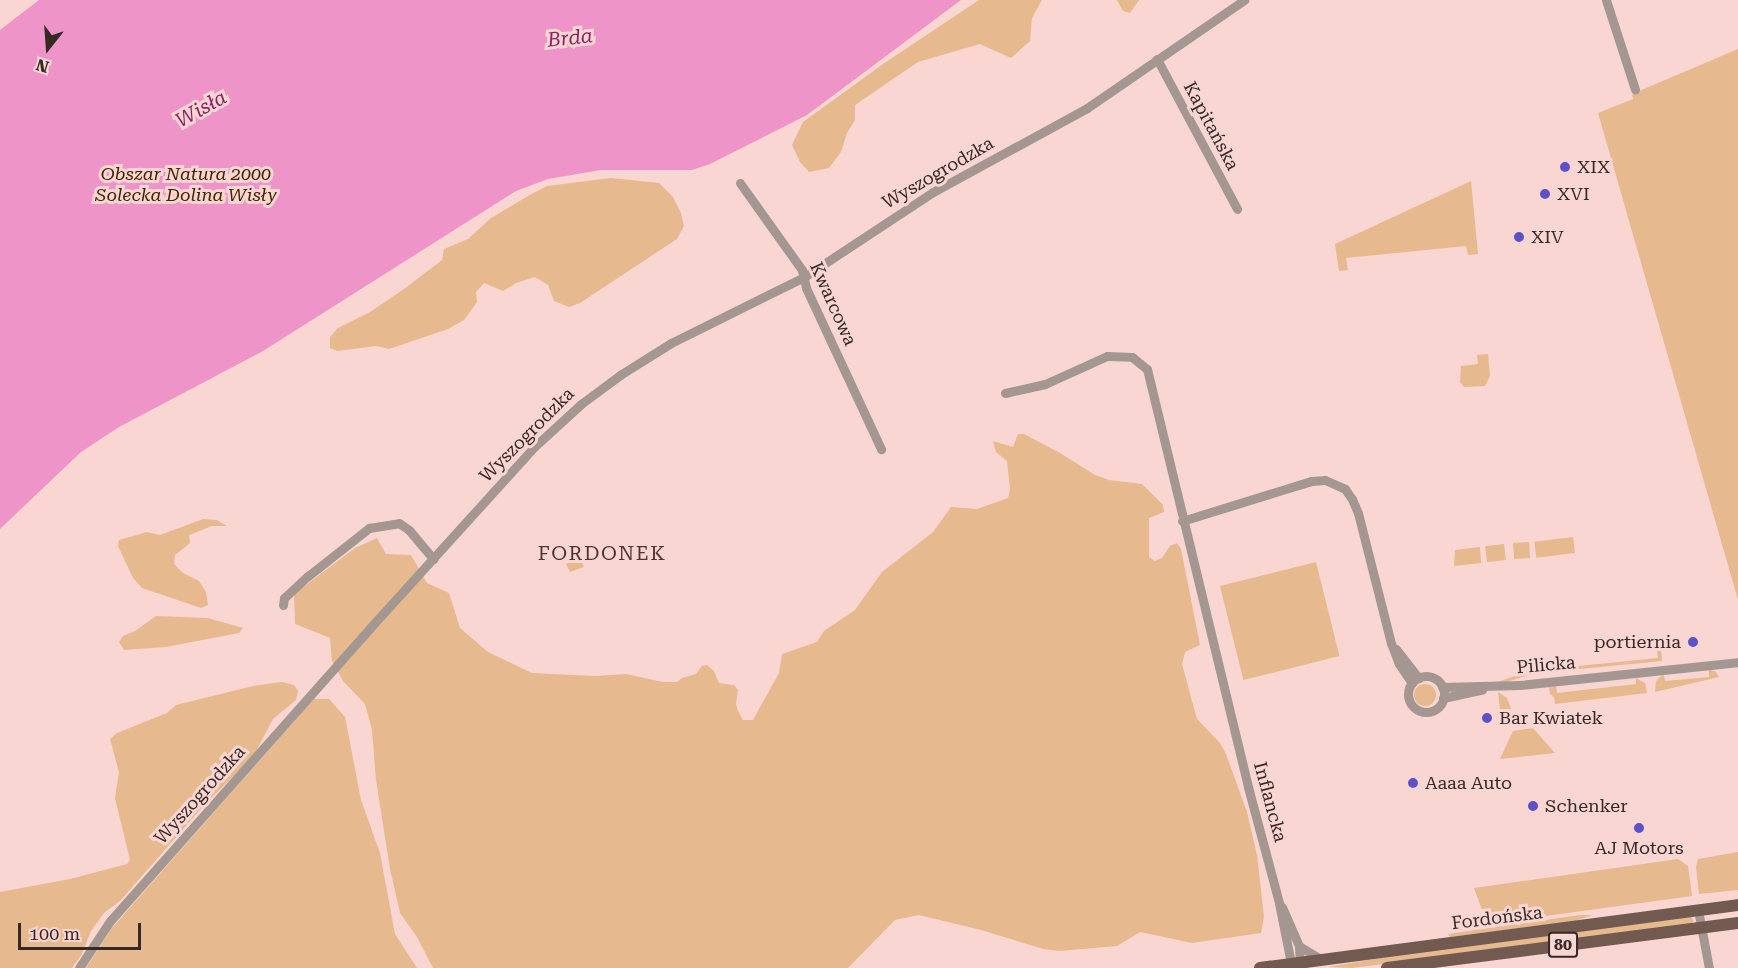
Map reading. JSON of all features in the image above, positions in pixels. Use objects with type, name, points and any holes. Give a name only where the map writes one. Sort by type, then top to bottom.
[{"type":"main road","name":"Fordońska","points":[[1260,968],[1296,966],[1323,960],[1738,905]]},
{"type":"main road","name":"Fordońska","points":[[1387,968],[1434,965],[1738,923]]},
{"type":"street","name":"Wyszogrodzka","points":[[79,968],[110,921],[433,559],[533,448],[600,388],[671,344],[804,277],[933,192],[1087,108],[1244,0]]},
{"type":"street","points":[[1606,0],[1635,89]]},
{"type":"street","name":"Kapitańska","points":[[1156,59],[1237,209]]},
{"type":"street","name":"Kwarcowa","points":[[740,183],[802,270],[806,288],[883,446]]},
{"type":"street","name":"Inflancka","points":[[1005,393],[1045,384],[1107,356],[1128,356],[1142,363],[1150,376],[1182,521],[1296,966]]},
{"type":"street","points":[[1182,521],[1311,482],[1325,480],[1336,483],[1350,495],[1358,513],[1391,643],[1399,664],[1415,681]]},
{"type":"street","points":[[283,605],[284,598],[308,576],[369,528],[399,523],[409,530],[433,559]]},
{"type":"street","name":"Pilicka","points":[[1442,687],[1500,686],[1738,662]]},
{"type":"street","points":[[1430,677],[1442,687],[1443,698],[1434,710],[1419,710],[1408,697],[1415,681],[1430,677]]},
{"type":"street","name":"Pilicka","points":[[1443,698],[1500,686]]},
{"type":"street","name":"Inflancka","points":[[1279,903],[1286,912],[1299,946],[1296,966]]},
{"type":"street","points":[[1698,910],[1708,968]]},
{"type":"street","points":[[1299,946],[1323,960]]},
{"type":"shaded area","points":[[979,0],[1042,0],[1032,18],[1030,41],[1011,58],[980,44],[918,62],[855,105],[855,120],[847,133],[841,152],[829,168],[809,172],[800,162],[792,145],[803,122],[883,64]]},
{"type":"shaded area","points":[[1117,0],[1139,0],[1130,13],[1123,11]]},
{"type":"shaded area","points":[[1738,49],[1738,600],[1598,113],[1633,99],[1632,94]]},
{"type":"shaded area","points":[[611,178],[659,183],[673,197],[681,213],[684,226],[677,239],[580,303],[569,307],[554,301],[548,285],[535,277],[516,283],[503,291],[484,283],[476,292],[477,302],[464,320],[448,329],[389,349],[376,346],[338,351],[330,348],[330,337],[338,328],[370,312],[404,289],[442,260],[444,249],[468,239],[491,218],[547,186]]},
{"type":"shaded area","points":[[1471,181],[1478,254],[1468,255],[1466,246],[1346,258],[1348,270],[1339,271],[1335,244]]},
{"type":"shaded area","points":[[1488,354],[1490,376],[1485,386],[1464,387],[1460,382],[1461,366],[1478,364],[1477,355]]},
{"type":"shaded area","points":[[1018,434],[1024,434],[1060,453],[1095,475],[1109,480],[1142,484],[1163,505],[1164,512],[1149,518],[1149,557],[1155,561],[1162,558],[1170,546],[1177,543],[1181,549],[1200,645],[1185,652],[1182,664],[1197,719],[1220,743],[1226,754],[1247,812],[1257,855],[1264,917],[1261,933],[1192,943],[1140,932],[1117,946],[1060,951],[1043,949],[981,930],[919,915],[895,920],[848,968],[433,968],[417,937],[400,913],[390,869],[376,780],[372,730],[365,704],[343,681],[332,661],[330,638],[295,624],[294,594],[355,548],[377,538],[386,554],[411,555],[427,583],[449,593],[460,628],[488,652],[532,673],[595,676],[626,674],[663,682],[677,682],[696,674],[702,666],[707,665],[714,671],[719,683],[734,685],[738,690],[736,704],[738,711],[743,720],[753,720],[779,673],[782,654],[817,642],[824,631],[855,610],[882,572],[933,532],[951,507],[977,509],[1008,498],[1010,489],[1007,461],[996,452],[993,441],[1013,447]]},
{"type":"shaded area","points":[[203,519],[217,520],[227,526],[212,526],[189,535],[190,543],[175,555],[174,564],[183,573],[199,581],[206,592],[208,605],[201,608],[142,588],[133,578],[118,546],[119,540],[147,532],[160,535]]},
{"type":"shaded area","points":[[1573,537],[1575,553],[1536,558],[1534,542]]},
{"type":"shaded area","points":[[1529,542],[1530,558],[1514,559],[1513,543]]},
{"type":"shaded area","points":[[1504,544],[1506,560],[1487,562],[1485,546]]},
{"type":"shaded area","points":[[1480,547],[1481,563],[1454,566],[1455,550]]},
{"type":"shaded area","points":[[579,557],[584,567],[570,572],[566,564]]},
{"type":"shaded area","points":[[1316,562],[1339,656],[1243,680],[1220,586]]},
{"type":"shaded area","points":[[156,616],[208,618],[243,628],[239,633],[166,647],[124,650],[119,642],[123,636],[135,631]]},
{"type":"shaded area","points":[[1660,640],[1662,661],[1569,670],[1568,667],[1658,658],[1656,641]]},
{"type":"shaded area","points":[[1534,670],[1535,673],[1457,698],[1456,695]]},
{"type":"shaded area","points":[[1709,670],[1715,671],[1719,677],[1655,692],[1656,681],[1661,676],[1664,675],[1665,681],[1709,677]]},
{"type":"shaded area","points":[[1636,678],[1645,683],[1647,693],[1555,704],[1554,697],[1550,694],[1549,687],[1556,686],[1557,693],[1636,684]]},
{"type":"shaded area","points":[[282,682],[294,685],[298,691],[296,700],[273,719],[253,757],[205,804],[120,901],[104,913],[91,931],[82,954],[72,968],[0,968],[0,892],[70,879],[127,864],[130,860],[115,798],[119,772],[110,739],[117,733],[167,713],[176,705],[253,686]]},
{"type":"shaded area","points":[[1425,684],[1433,687],[1436,695],[1433,703],[1425,706],[1417,703],[1414,695],[1417,687]]},
{"type":"shaded area","points":[[1498,692],[1507,698],[1511,709],[1500,710]]},
{"type":"shaded area","points":[[314,699],[329,699],[345,717],[361,800],[380,853],[395,934],[417,968],[86,968],[112,928]]},
{"type":"shaded area","points":[[1533,728],[1555,753],[1500,759],[1513,731]]},
{"type":"shaded area","points":[[1738,852],[1738,890],[1699,894],[1696,867],[1698,859]]},
{"type":"shaded area","points":[[1678,859],[1688,866],[1692,896],[1487,924],[1474,888]]},
{"type":"shaded area","points":[[1592,915],[1576,921],[1450,937],[1448,934]]},
{"type":"shaded area","points":[[1691,917],[1694,921],[1688,925],[1352,968],[1327,967],[1445,947]]},
{"type":"water","name":"Obszar Natura 2000 Solecka Dolina Wisły","points":[[39,0],[961,0],[807,115],[710,164],[692,170],[601,170],[548,179],[516,191],[263,351],[119,427],[81,452],[0,529],[0,30]]},
{"type":"place","name":"XIX","points":[[1565,167]]},
{"type":"place","name":"XVI","points":[[1545,194]]},
{"type":"place","name":"XIV","points":[[1519,237]]},
{"type":"place","name":"portiernia","points":[[1693,642]]},
{"type":"place","name":"Bar Kwiatek","points":[[1487,718]]},
{"type":"place","name":"Aaaa Auto","points":[[1413,783]]},
{"type":"place","name":"Schenker","points":[[1533,806]]},
{"type":"place","name":"AJ Motors","points":[[1639,828]]},
{"type":"district","name":"FORDONEK","points":[[602,553]]},
{"type":"water label","name":"Brda","points":[[570,38]]},
{"type":"water label","name":"Wisła","points":[[201,109]]}]
